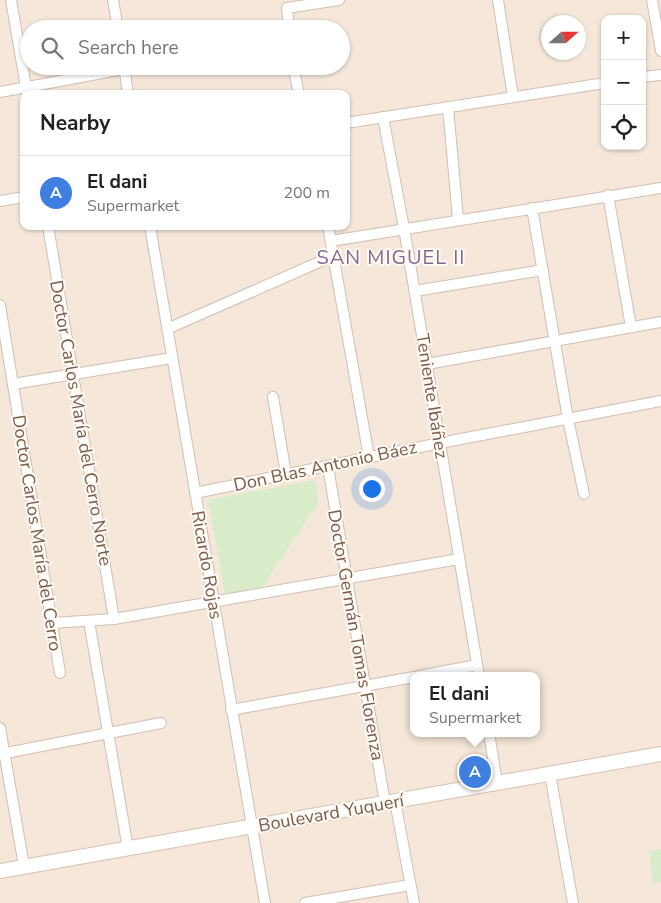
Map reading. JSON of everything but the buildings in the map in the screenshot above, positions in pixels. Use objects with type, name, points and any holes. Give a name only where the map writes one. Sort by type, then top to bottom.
[{"type":"main road","name":"Boulevard Yuquerí","points":[[0,871],[661,754]]},
{"type":"street","points":[[11,0],[20,54]]},
{"type":"street","points":[[113,0],[116,20]]},
{"type":"street","points":[[288,20],[287,8],[339,0]]},
{"type":"street","points":[[498,0],[513,97]]},
{"type":"street","points":[[652,0],[661,51]]},
{"type":"street","points":[[24,75],[26,90],[93,75]]},
{"type":"street","points":[[125,75],[127,90]]},
{"type":"street","points":[[295,75],[298,90]]},
{"type":"street","points":[[646,77],[661,75]]},
{"type":"street","points":[[350,122],[601,84]]},
{"type":"street","points":[[0,92],[20,90]]},
{"type":"street","points":[[448,107],[458,219]]},
{"type":"street","name":"Teniente Ibáñez","points":[[383,117],[404,228],[478,672]]},
{"type":"street","points":[[331,241],[458,219],[661,188]]},
{"type":"street","points":[[608,196],[631,327]]},
{"type":"street","points":[[0,201],[20,198]]},
{"type":"street","points":[[532,208],[568,419],[584,494]]},
{"type":"street","name":"Doctor Carlos María del Cerro Norte","points":[[49,230],[114,619]]},
{"type":"street","name":"Ricardo Rojas","points":[[151,230],[265,903]]},
{"type":"street","points":[[329,230],[369,458]]},
{"type":"street","points":[[167,329],[333,256]]},
{"type":"street","points":[[414,291],[543,270]]},
{"type":"street","name":"Doctor Carlos María del Cerro","points":[[0,305],[60,673]]},
{"type":"street","points":[[427,364],[661,322]]},
{"type":"street","points":[[13,384],[172,358]]},
{"type":"street","points":[[273,397],[286,474]]},
{"type":"street","name":"Don Blas Antonio Báez","points":[[195,493],[440,443],[661,401]]},
{"type":"street","name":"Doctor Germán Tomas Florenza","points":[[328,467],[365,686],[414,903]]},
{"type":"street","points":[[52,623],[114,619],[459,559]]},
{"type":"street","points":[[90,621],[128,848]]},
{"type":"street","points":[[439,672],[477,665]]},
{"type":"street","points":[[231,710],[410,678]]},
{"type":"street","points":[[2,753],[161,724]]},
{"type":"street","points":[[0,728],[2,753],[24,866]]},
{"type":"street","points":[[490,737],[497,783]]},
{"type":"street","points":[[550,774],[573,903]]},
{"type":"street","points":[[304,903],[410,885]]},
{"type":"shaded area","points":[[0,0],[661,0],[661,903],[0,903]]},
{"type":"green space","points":[[315,480],[318,503],[262,587],[225,594],[208,500]]},
{"type":"green space","points":[[661,849],[661,882],[653,883],[649,851]]},
{"type":"place","name":"El dani","points":[[475,772]]},
{"type":"district","name":"SAN MIGUEL II","points":[[391,257]]}]
